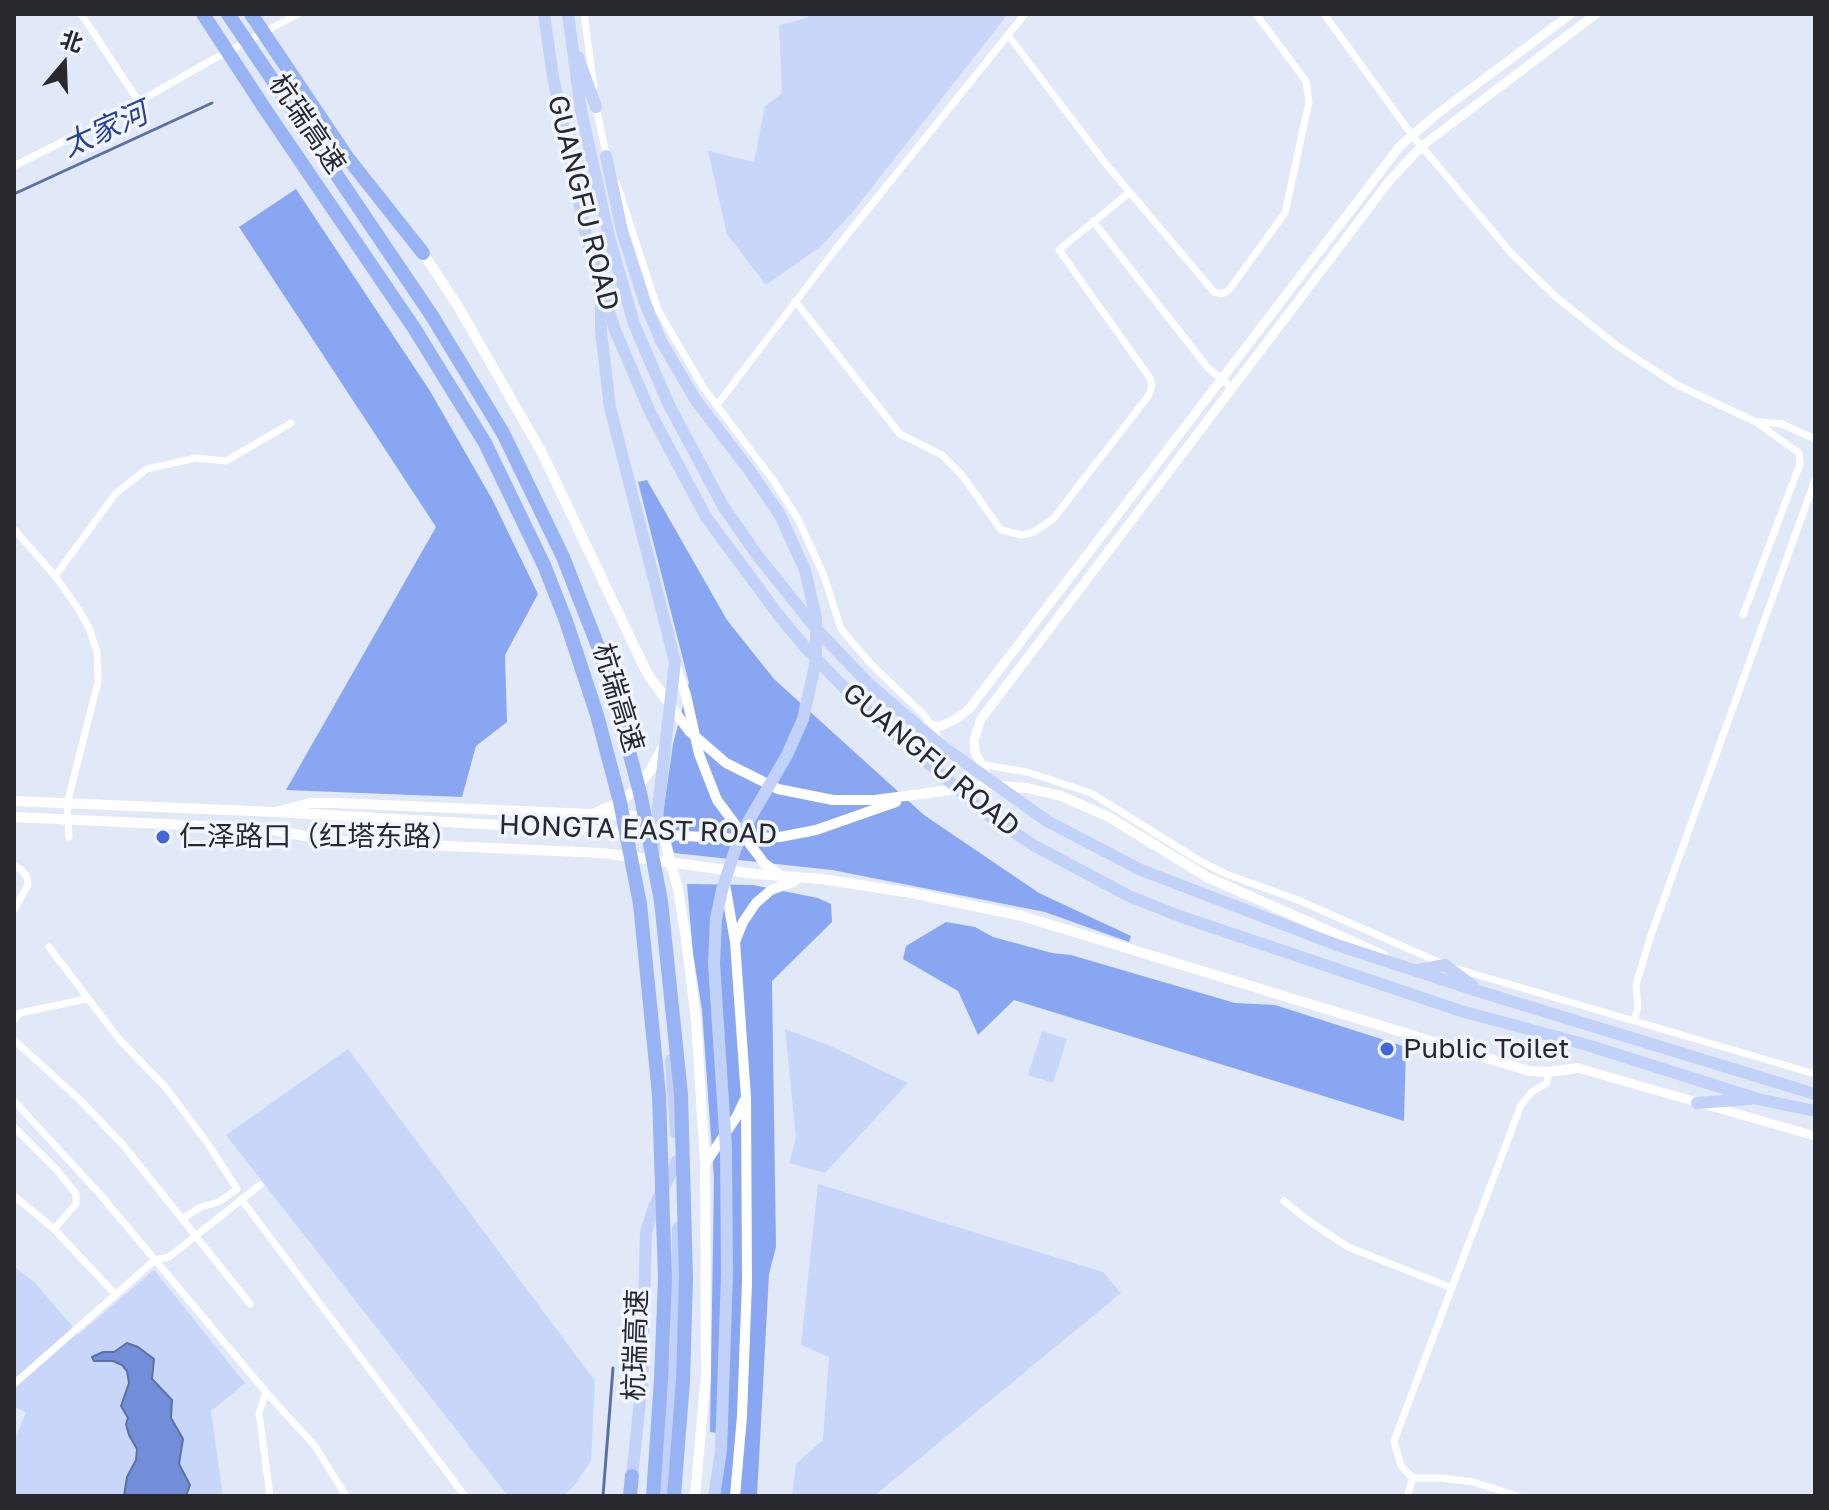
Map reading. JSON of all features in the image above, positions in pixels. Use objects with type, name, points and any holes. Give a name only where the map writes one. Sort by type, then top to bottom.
[{"type":"highway","name":"杭瑞高速","points":[[203,14],[465,408],[539,554],[590,691],[614,777],[633,866],[644,930],[656,1046],[663,1155],[665,1278],[653,1496]]},
{"type":"highway","name":"杭瑞高速","points":[[228,14],[432,316],[496,421],[563,557],[618,709],[641,797],[661,901],[681,1094],[685,1291],[683,1381],[674,1496]]},
{"type":"highway","points":[[251,14],[356,170],[423,253]]},
{"type":"highway","points":[[630,1496],[632,1476]]},
{"type":"main road","name":"GUANGFU ROAD","points":[[544,14],[572,180],[601,291],[651,414],[706,517],[805,647],[855,699],[988,815],[1033,845],[1129,896],[1182,917],[1461,1011],[1587,1045],[1758,1099],[1815,1111]]},
{"type":"main road","name":"GUANGFU ROAD","points":[[568,14],[581,110],[609,237],[634,324],[669,405],[723,506],[757,555],[818,631],[867,682],[946,749],[1047,821],[1141,870],[1258,917],[1481,992],[1815,1094]]},
{"type":"main road","points":[[571,43],[596,107]]},
{"type":"main road","points":[[606,156],[622,231],[650,315],[682,380],[780,515],[805,570],[816,618],[816,661],[803,719],[787,755],[741,836],[722,890],[714,947],[726,1148],[727,1274],[721,1451],[714,1496]]},
{"type":"main road","points":[[423,253],[518,409],[570,508],[647,673],[680,720],[709,750],[744,774],[802,796],[861,801],[1001,785],[1061,796],[1109,817],[1198,872],[1415,970],[1445,965],[1481,992]]},
{"type":"main road","points":[[601,291],[601,332],[610,407],[699,754],[717,800],[764,863],[781,876]]},
{"type":"main road","points":[[663,1496],[676,1345],[677,1161],[667,997],[652,860],[675,662]]},
{"type":"main road","points":[[586,815],[609,808],[636,789],[666,741]]},
{"type":"main road","name":"HONGTA EAST ROAD","points":[[14,801],[276,812],[756,839],[816,830],[920,794]]},
{"type":"main road","points":[[276,812],[310,803],[337,803],[658,817]]},
{"type":"main road","name":"HONGTA EAST ROAD","points":[[14,817],[268,829],[326,840],[602,853],[911,893],[1022,916],[1515,1066],[1548,1072],[1578,1068]]},
{"type":"main road","points":[[658,817],[678,889],[696,1019],[705,1164],[706,1374],[695,1496]]},
{"type":"main road","points":[[722,869],[735,942],[746,1097],[747,1297],[735,1496]]},
{"type":"main road","points":[[735,942],[743,922],[756,903],[785,883],[812,879]]},
{"type":"main road","points":[[705,1164],[746,1097]]},
{"type":"main road","points":[[1697,1103],[1758,1099]]},
{"type":"main road","points":[[632,1476],[642,1382],[646,1232],[654,1207],[677,1161]]},
{"type":"street","points":[[81,14],[139,102]]},
{"type":"street","points":[[14,166],[139,102],[298,14]]},
{"type":"street","points":[[584,14],[606,156],[630,218],[658,310],[685,358],[798,519],[824,576],[841,629],[870,663],[926,717],[946,749],[980,764],[1027,772],[1091,793],[1213,868],[1298,900],[1445,965],[1815,1074]]},
{"type":"street","points":[[717,405],[795,301],[1025,14]]},
{"type":"street","points":[[1008,35],[1130,192],[1214,292],[1222,294],[1229,290],[1285,213],[1309,102],[1306,81],[1256,14]]},
{"type":"street","points":[[1324,14],[1412,135],[1512,254],[1556,297],[1616,345],[1677,385],[1756,422],[1799,453],[1800,464],[1743,615]]},
{"type":"street","points":[[918,726],[933,728],[956,719],[969,709],[1388,160],[1412,135],[1571,14]]},
{"type":"street","points":[[996,785],[975,752],[974,740],[981,719],[1390,180],[1422,146],[1596,14]]},
{"type":"street","points":[[795,301],[900,434],[942,455],[961,474],[1001,530],[1022,535],[1034,532],[1053,519],[1149,395],[1152,386],[1150,378],[1059,250],[1130,192]]},
{"type":"street","points":[[1093,221],[1208,368],[1231,387]]},
{"type":"street","points":[[1756,422],[1782,424],[1815,439]]},
{"type":"street","points":[[55,576],[116,493],[147,469],[196,458],[226,461],[291,423]]},
{"type":"street","points":[[1176,439],[1187,447]]},
{"type":"street","points":[[1634,1020],[1638,1008],[1636,985],[1651,935],[1815,480]]},
{"type":"street","points":[[14,529],[55,576],[79,610],[97,652],[98,682],[67,804],[69,837]]},
{"type":"street","points":[[1045,610],[1057,619]]},
{"type":"street","points":[[14,866],[22,870],[28,885],[14,910]]},
{"type":"street","points":[[49,947],[119,1039],[167,1089],[237,1189],[219,1202],[201,1207],[182,1219]]},
{"type":"street","points":[[14,1020],[20,1013],[86,999]]},
{"type":"street","points":[[14,1040],[80,1100],[123,1145],[250,1304]]},
{"type":"street","points":[[1578,1068],[1815,1136]]},
{"type":"street","points":[[1518,1496],[1473,1482],[1413,1478],[1401,1466],[1394,1441],[1398,1423],[1521,1105],[1532,1092],[1547,1083],[1548,1072]]},
{"type":"street","points":[[14,1101],[98,1192],[315,1446],[346,1496]]},
{"type":"street","points":[[14,1127],[76,1194],[76,1204],[54,1229]]},
{"type":"street","points":[[14,1384],[155,1260],[169,1257],[260,1185]]},
{"type":"street","points":[[14,1196],[54,1229],[115,1294]]},
{"type":"street","points":[[241,1199],[465,1496]]},
{"type":"street","points":[[1284,1201],[1348,1247],[1452,1288]]},
{"type":"street","points":[[266,1392],[259,1413],[270,1496]]},
{"type":"street","points":[[1407,1496],[1413,1478]]},
{"type":"shaded area","points":[[810,14],[1008,14],[852,213],[820,247],[766,285],[727,234],[708,151],[754,162],[765,106],[782,93],[779,25],[807,18]]},
{"type":"shaded area","points":[[296,189],[430,391],[492,499],[538,594],[505,655],[507,722],[476,746],[462,797],[286,790],[436,527],[239,227]]},
{"type":"shaded area","points":[[647,480],[727,620],[774,679],[924,815],[1039,893],[1131,936],[1129,942],[1045,912],[832,870],[674,853],[663,814],[673,744],[689,683],[638,482]]},
{"type":"shaded area","points":[[687,884],[753,885],[818,898],[831,904],[832,922],[772,981],[776,1247],[769,1274],[757,1496],[719,1496],[723,1434],[710,1432],[714,1179],[702,1010]]},
{"type":"shaded area","points":[[946,922],[975,927],[993,937],[1071,955],[1235,1003],[1275,1005],[1406,1047],[1404,1121],[1014,1000],[978,1035],[958,991],[903,959],[906,946]]},
{"type":"shaded area","points":[[785,1029],[828,1045],[908,1083],[825,1173],[789,1163],[796,1138]]},
{"type":"shaded area","points":[[1042,1031],[1067,1039],[1053,1083],[1028,1075]]},
{"type":"shaded area","points":[[348,1049],[595,1381],[591,1461],[563,1496],[508,1496],[226,1135]]},
{"type":"shaded area","points":[[818,1184],[1103,1272],[1121,1293],[874,1496],[792,1496],[796,1464],[823,1440],[829,1357],[801,1345]]},
{"type":"shaded area","points":[[14,1266],[36,1284],[79,1334],[154,1270],[245,1383],[211,1411],[223,1496],[14,1496],[14,1442],[26,1412],[14,1407]]},
{"type":"shaded area","points":[[127,1343],[154,1359],[152,1379],[172,1400],[171,1418],[183,1439],[179,1464],[190,1485],[186,1496],[124,1496],[137,1449],[129,1435],[128,1418],[121,1406],[129,1383],[127,1371],[113,1361],[94,1361],[92,1357],[103,1352],[114,1352]]},
{"type":"waterway","name":"太家河","points":[[14,194],[212,103]]},
{"type":"waterway","points":[[603,1496],[613,1368]]},
{"type":"place","name":"仁泽路口（红塔东路）","points":[[163,837]]},
{"type":"place","name":"Public Toilet","points":[[1387,1049]]}]
